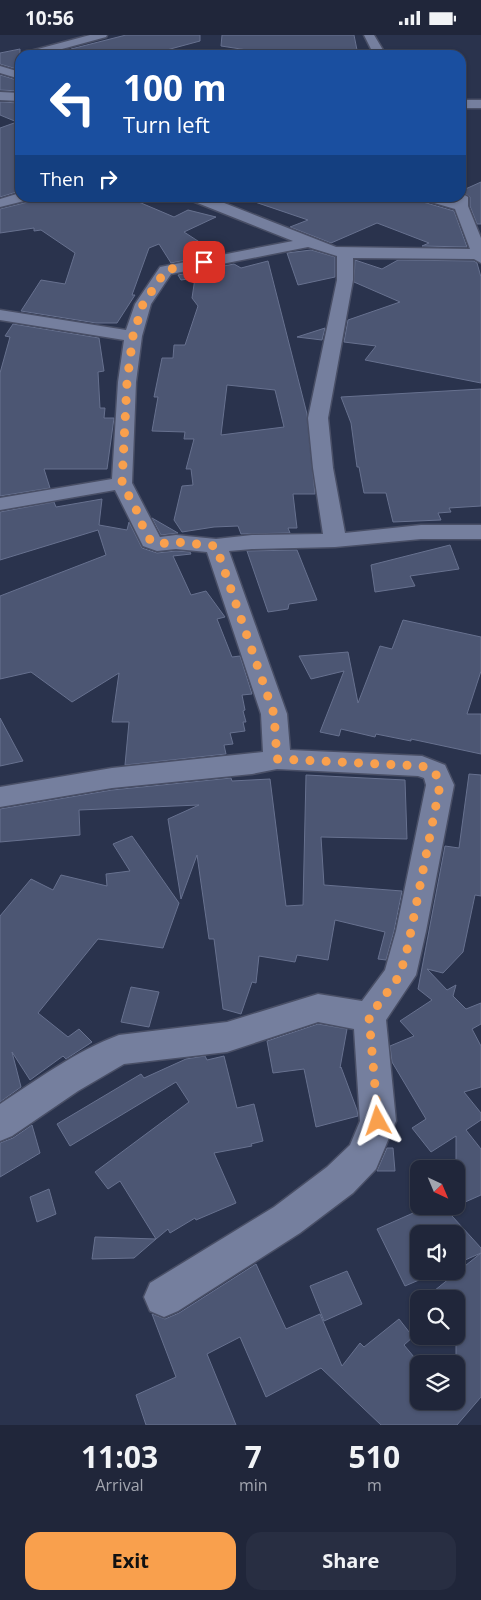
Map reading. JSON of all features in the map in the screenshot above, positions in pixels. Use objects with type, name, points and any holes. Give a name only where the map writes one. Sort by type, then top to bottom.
[{"type":"street","points":[[46,50],[102,35]]},
{"type":"street","points":[[369,35],[377,50]]},
{"type":"street","points":[[0,96],[15,97]]},
{"type":"street","points":[[466,105],[481,104]]},
{"type":"street","points":[[0,203],[15,199]]},
{"type":"street","points":[[208,202],[309,242],[345,253],[480,255],[461,202]]},
{"type":"street","points":[[309,242],[166,270],[143,304],[133,336],[127,382],[122,483],[140,517],[144,531],[151,541],[157,544],[176,542],[216,546],[252,542],[335,541],[421,532],[481,532]]},
{"type":"street","points":[[335,541],[323,468],[318,418],[345,280],[345,253]]},
{"type":"street","points":[[0,315],[133,336]]},
{"type":"street","points":[[0,504],[122,483]]},
{"type":"street","points":[[216,546],[274,714],[277,759]]},
{"type":"street","points":[[0,797],[112,778],[252,764],[277,759],[422,766],[435,772],[440,785],[425,855],[412,931],[400,975],[369,1017],[378,1121],[363,1157],[340,1180],[287,1220],[164,1297]]},
{"type":"street","points":[[0,1124],[66,1080],[119,1050],[227,1037],[318,1007],[369,1017]]},
{"type":"building","points":[[126,35],[200,35],[200,41],[167,50],[71,49]]},
{"type":"building","points":[[222,35],[354,35],[357,50],[247,50],[221,46]]},
{"type":"building","points":[[15,50],[15,68],[0,64],[0,53]]},
{"type":"building","points":[[0,75],[15,80],[15,91],[0,90]]},
{"type":"building","points":[[0,102],[15,103],[15,121],[0,115]]},
{"type":"building","points":[[15,123],[15,192],[0,197],[0,128]]},
{"type":"building","points":[[481,182],[481,224],[477,224],[470,206],[470,197],[466,194],[466,189]]},
{"type":"building","points":[[28,202],[139,202],[174,217],[188,210],[216,217],[184,232],[218,254],[171,263],[159,244],[149,248],[132,295],[135,295],[117,323],[96,323],[21,311],[41,280],[65,284],[75,253],[41,230],[34,231],[34,228],[0,233],[0,209]]},
{"type":"building","points":[[255,202],[423,202],[454,211],[467,247],[422,246],[429,243],[377,223],[331,243],[290,227],[308,220]]},
{"type":"building","points":[[311,250],[335,257],[335,277],[298,285],[287,253]]},
{"type":"building","points":[[355,260],[382,269],[398,260],[474,261],[477,263],[481,277],[481,383],[365,360],[376,346],[344,342],[348,320],[400,302],[354,282]]},
{"type":"building","points":[[268,261],[307,414],[315,494],[293,494],[297,528],[288,528],[290,533],[241,534],[238,526],[214,527],[182,532],[174,520],[182,486],[193,485],[191,469],[186,469],[194,439],[184,439],[185,432],[152,431],[158,397],[154,397],[162,358],[173,358],[174,345],[185,345],[198,306],[192,298],[195,278],[181,280],[178,275],[234,264],[241,268]],"holes":[[[227,385],[275,390],[284,427],[221,435]]]},
{"type":"building","points":[[13,324],[99,338],[104,371],[98,372],[100,408],[105,408],[104,418],[114,418],[107,469],[44,469],[50,488],[0,496],[0,373],[10,337],[5,336]]},
{"type":"building","points":[[325,328],[322,340],[297,337]]},
{"type":"building","points":[[481,389],[481,506],[449,508],[451,512],[438,513],[441,520],[393,522],[386,493],[364,493],[359,467],[357,467],[351,423],[341,397]]},
{"type":"building","points":[[102,499],[99,525],[127,530],[129,522],[142,548],[157,553],[190,552],[191,554],[173,556],[191,595],[206,591],[225,617],[217,619],[232,657],[240,656],[252,694],[242,695],[246,722],[243,722],[245,731],[230,733],[233,744],[224,745],[226,754],[125,765],[129,722],[112,722],[119,673],[72,702],[31,672],[0,679],[0,596],[106,555],[98,530],[0,560],[0,512],[54,502],[56,507]]},
{"type":"building","points":[[152,518],[178,533],[161,535]]},
{"type":"building","points":[[450,545],[459,569],[410,576],[415,586],[375,592],[371,565]]},
{"type":"building","points":[[297,550],[317,600],[289,604],[288,609],[268,612],[247,551]]},
{"type":"building","points":[[403,620],[481,637],[481,671],[467,714],[481,714],[481,754],[411,739],[411,741],[376,734],[375,737],[341,729],[339,736],[320,732],[344,671],[311,679],[299,656],[348,652],[358,703],[380,646],[392,649]]},
{"type":"building","points":[[0,718],[23,761],[0,766]]},
{"type":"building","points":[[469,774],[481,775],[481,896],[475,895],[463,952],[443,973],[427,969],[447,990],[456,985],[453,996],[466,1009],[481,1003],[481,1024],[472,1029],[481,1046],[481,1087],[464,1092],[481,1113],[481,1120],[466,1130],[481,1149],[481,1195],[465,1202],[465,1160],[456,1160],[456,1136],[431,1152],[412,1128],[426,1119],[392,1062],[390,1046],[414,1036],[400,1021],[432,1000],[418,989],[445,846],[459,848]]},
{"type":"building","points":[[306,775],[405,780],[407,839],[321,837],[324,885],[402,891],[394,931],[386,960],[378,959],[385,932],[335,920],[328,960],[297,955],[295,962],[259,956],[256,983],[252,982],[241,1014],[223,1009],[214,939],[209,939],[197,855],[181,899],[168,819],[199,805],[79,810],[80,835],[0,842],[0,809],[112,790],[231,778],[232,781],[270,779],[286,906],[303,905]]},
{"type":"building","points":[[132,836],[179,903],[163,948],[98,939],[38,1013],[68,1037],[79,1029],[92,1042],[66,1059],[63,1056],[30,1080],[12,1052],[21,1087],[0,1102],[0,916],[31,879],[53,890],[61,875],[107,886],[106,874],[130,871],[113,844]]},
{"type":"building","points":[[131,987],[159,992],[149,1027],[121,1022]]},
{"type":"building","points":[[318,1024],[347,1029],[340,1068],[358,1116],[316,1127],[304,1069],[273,1073],[267,1041]]},
{"type":"building","points":[[205,1056],[207,1060],[224,1056],[237,1108],[254,1104],[263,1141],[251,1144],[252,1146],[214,1153],[236,1203],[196,1220],[195,1218],[170,1233],[168,1229],[156,1239],[120,1181],[108,1189],[95,1172],[189,1102],[176,1082],[70,1146],[57,1124],[141,1074],[144,1078],[186,1059]]},
{"type":"building","points":[[32,1125],[40,1153],[0,1177],[0,1143],[13,1138]]},
{"type":"building","points":[[387,1148],[393,1148],[395,1171],[377,1171]]},
{"type":"building","points":[[49,1189],[56,1214],[37,1222],[30,1197]]},
{"type":"building","points":[[410,1214],[451,1215],[460,1225],[410,1225],[410,1280],[419,1280],[405,1286],[377,1229]]},
{"type":"building","points":[[465,1230],[481,1248],[481,1253],[465,1260]]},
{"type":"building","points":[[95,1237],[156,1239],[134,1258],[92,1259]]},
{"type":"building","points":[[481,1253],[481,1397],[457,1425],[381,1425],[321,1368],[266,1397],[240,1337],[207,1354],[236,1425],[146,1425],[136,1395],[176,1377],[152,1314],[165,1319],[179,1313],[256,1264],[286,1329],[320,1314],[342,1366],[360,1343],[364,1347],[399,1319],[410,1333],[410,1340],[404,1345],[412,1355],[410,1355],[410,1410],[465,1410],[465,1355],[456,1355],[456,1345],[465,1345],[465,1290],[435,1290],[448,1280],[465,1280],[465,1266]]},
{"type":"building","points":[[347,1271],[362,1304],[324,1321],[310,1286]]},
{"type":"route","points":[[204,262],[166,270],[155,283],[143,304],[133,336],[127,382],[122,483],[140,517],[144,531],[151,541],[157,544],[176,542],[216,546],[274,714],[277,759],[422,766],[435,772],[440,785],[425,855],[412,931],[400,975],[369,1017],[378,1121]]}]
